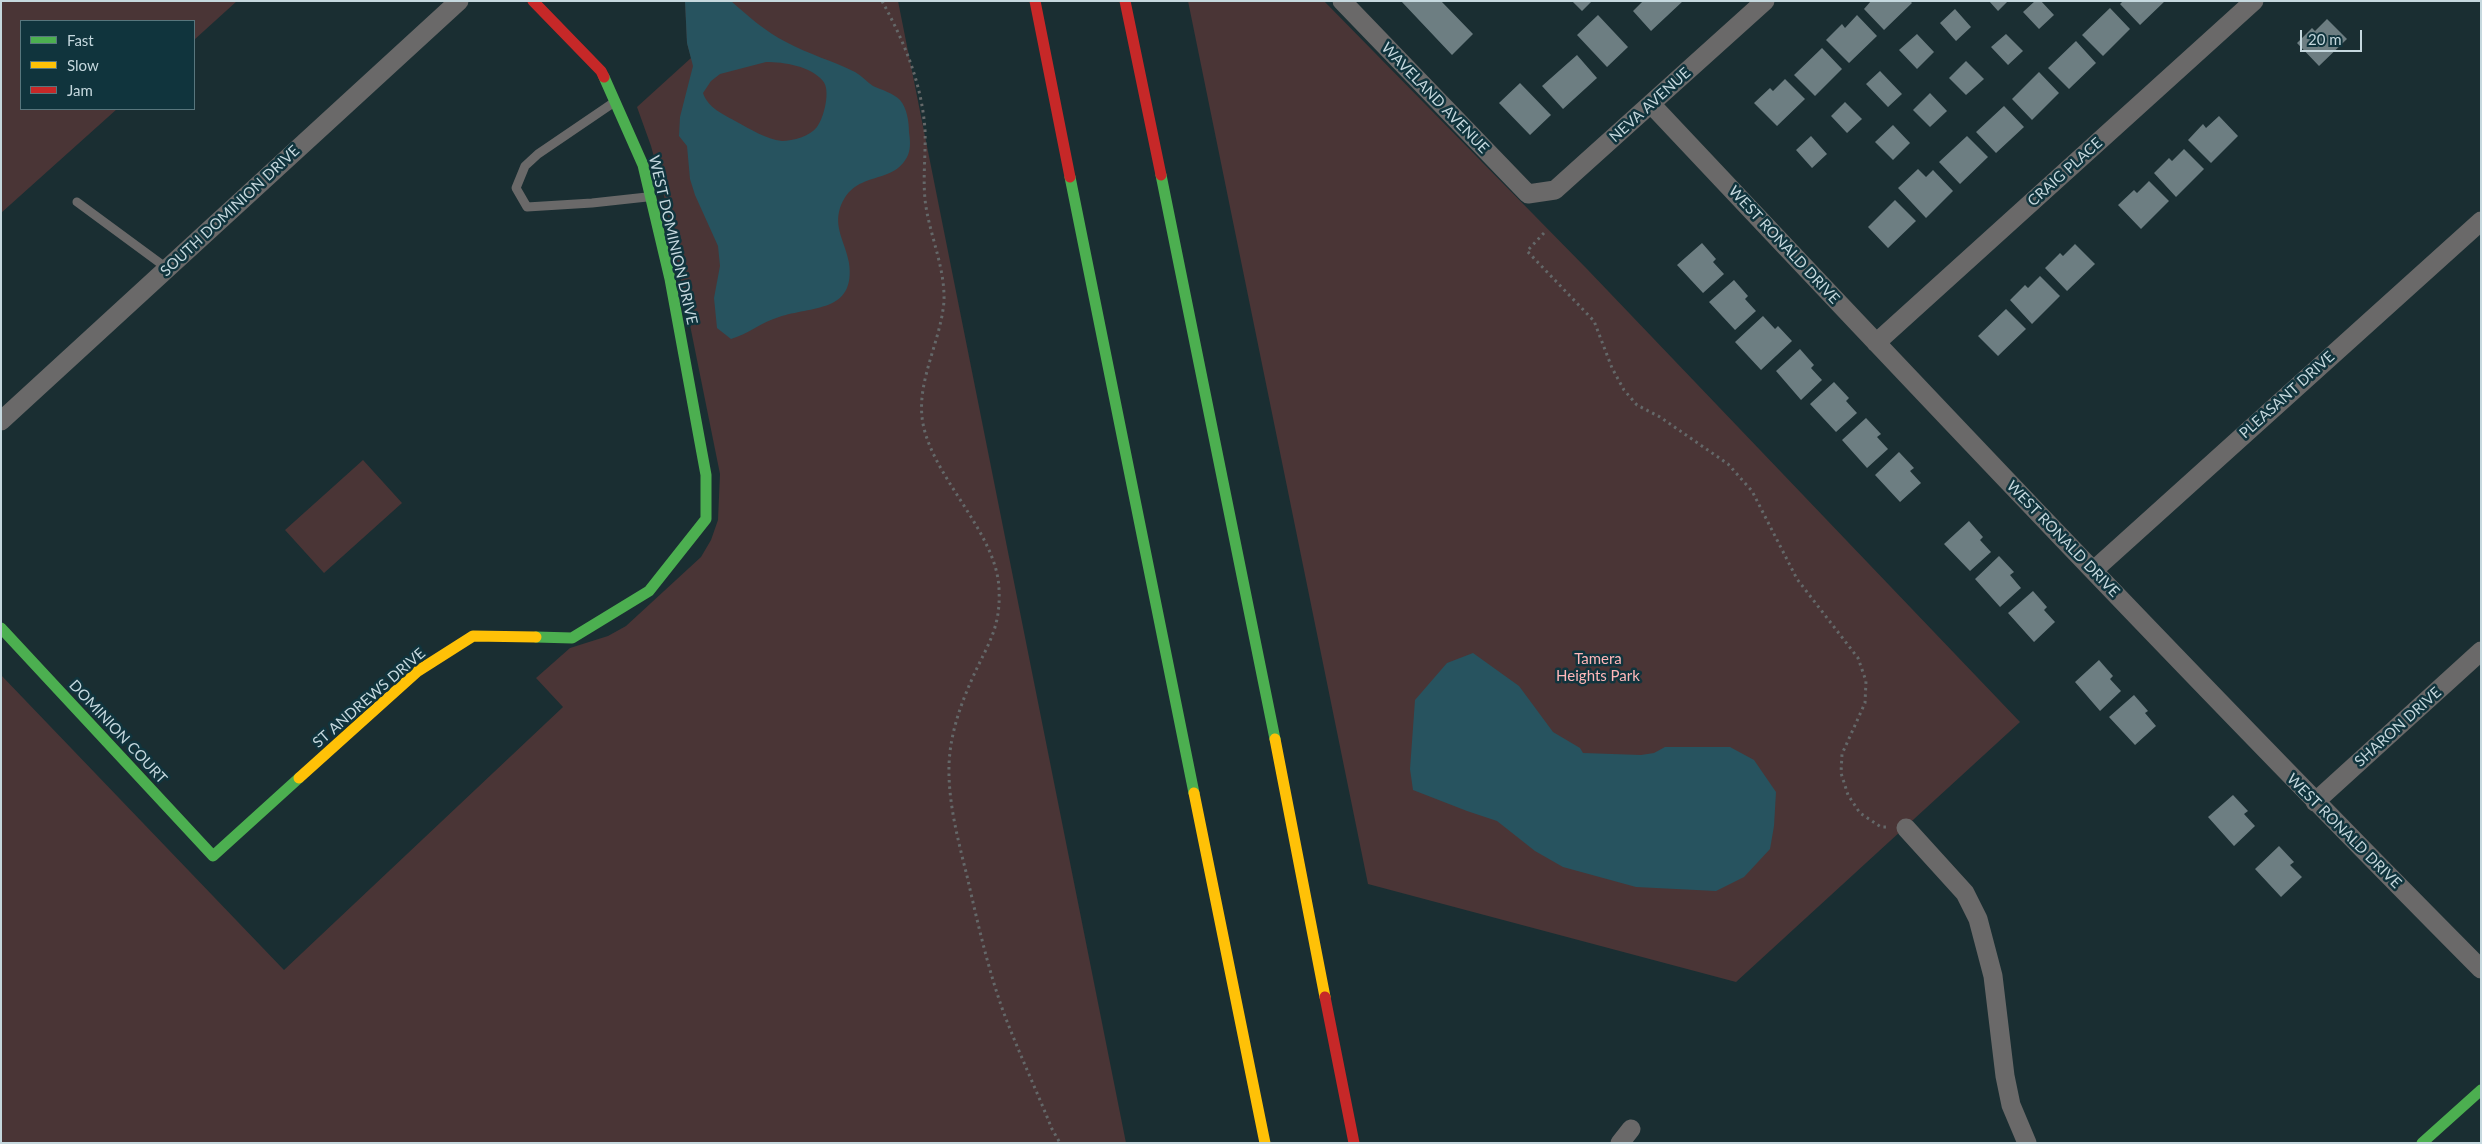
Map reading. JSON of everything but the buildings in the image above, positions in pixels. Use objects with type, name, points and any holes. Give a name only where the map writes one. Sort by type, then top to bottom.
[{"type":"main road","name":"WEST DOMINION DRIVE","points":[[534,1],[601,72],[643,165],[670,279],[706,475],[706,519]]},
{"type":"main road","points":[[1035,1],[1265,1143]]},
{"type":"main road","points":[[1125,1],[1251,619],[1354,1143]]},
{"type":"main road","name":"ST ANDREWS DRIVE","points":[[213,856],[418,671],[473,636],[572,638],[650,591],[706,519]]},
{"type":"main road","name":"DOMINION COURT","points":[[1,628],[213,856]]},
{"type":"main road","points":[[2422,1143],[2481,1090]]},
{"type":"street","name":"SOUTH DOMINION DRIVE","points":[[1,421],[459,1]]},
{"type":"street","name":"WAVELAND AVENUE","points":[[1342,1],[1528,194]]},
{"type":"street","name":"NEVA AVENUE","points":[[1528,194],[1555,190],[1764,1]]},
{"type":"street","name":"CRAIG PLACE","points":[[1876,343],[2254,1]]},
{"type":"street","name":"WEST RONALD DRIVE","points":[[1651,104],[1876,343],[2315,802],[2481,968]]},
{"type":"street","name":"PLEASANT DRIVE","points":[[2094,570],[2481,220]]},
{"type":"street","name":"SHARON DRIVE","points":[[2315,802],[2481,651]]},
{"type":"street","points":[[1906,828],[1965,894],[1978,918],[1993,976],[2005,1076],[2011,1105],[2027,1143]]},
{"type":"lane","points":[[614,102],[538,154],[525,166],[516,188],[527,207],[592,204],[650,196]]},
{"type":"lane","points":[[77,202],[168,269]]},
{"type":"path","points":[[882,1],[901,37],[920,98],[925,128],[926,202],[943,290],[940,327],[921,401],[922,420],[928,440],[986,546],[994,566],[999,587],[996,627],[973,677],[952,734],[949,765],[951,800],[962,855],[990,970],[1003,1010],[1052,1130],[1060,1143]]},
{"type":"path","points":[[1544,233],[1527,251],[1594,321],[1612,368],[1624,390],[1637,405],[1660,417],[1728,464],[1752,491],[1797,579],[1858,658],[1866,681],[1865,703],[1842,754],[1841,773],[1848,794],[1860,812],[1881,827],[1906,828]]},
{"type":"green space","points":[[1,1],[237,1],[195,39],[195,20],[20,20],[20,110],[116,110],[1,213]]},
{"type":"green space","points":[[685,1],[898,1],[1126,1143],[1,1143],[1,675],[284,970],[563,707],[536,678],[570,648],[608,636],[626,626],[701,557],[711,540],[718,520],[720,474],[662,186],[651,146],[637,107],[691,58],[687,43]]},
{"type":"green space","name":"Tamera Heights Park","points":[[1188,1],[1324,1],[1587,269],[2020,722],[1736,982],[1368,884]]},
{"type":"green space","points":[[363,460],[402,503],[324,573],[285,530]]},
{"type":"water","points":[[685,1],[731,1],[757,23],[779,38],[855,72],[873,86],[894,95],[902,103],[908,120],[910,149],[901,165],[893,172],[862,183],[853,189],[845,198],[839,212],[838,225],[849,263],[849,279],[846,291],[829,305],[773,319],[731,339],[717,328],[714,298],[720,266],[718,246],[695,195],[690,179],[687,146],[679,136],[680,117],[693,66],[687,43]],"holes":[[[766,62],[804,68],[823,81],[826,91],[826,104],[820,123],[810,133],[791,140],[782,141],[770,138],[726,116],[708,103],[705,98],[703,93],[711,81],[720,74]]]},
{"type":"water","points":[[1473,653],[1519,686],[1553,732],[1580,748],[1583,753],[1641,755],[1654,753],[1665,747],[1730,747],[1754,760],[1776,792],[1774,826],[1770,849],[1744,877],[1716,891],[1636,887],[1563,867],[1535,851],[1497,821],[1413,790],[1410,769],[1415,700],[1447,663]]},
{"type":"traffic: fast","points":[[536,637],[572,638],[649,591],[706,519],[706,475],[670,279],[643,165],[604,77]]},
{"type":"traffic: fast","points":[[1161,175],[1275,739]]},
{"type":"traffic: fast","points":[[1070,177],[1194,793]]},
{"type":"traffic: fast","points":[[1,628],[213,856],[299,778]]},
{"type":"traffic: fast","points":[[2422,1143],[2481,1090]]},
{"type":"traffic: slow","points":[[299,778],[418,671],[473,636],[536,637]]},
{"type":"traffic: slow","points":[[1275,739],[1325,997]]},
{"type":"traffic: slow","points":[[1194,793],[1265,1143]]},
{"type":"traffic: jam","points":[[533,1],[601,71],[604,77]]},
{"type":"traffic: jam","points":[[1035,1],[1070,177]]},
{"type":"traffic: jam","points":[[1125,1],[1161,175]]},
{"type":"traffic: jam","points":[[1325,997],[1354,1143]]}]
